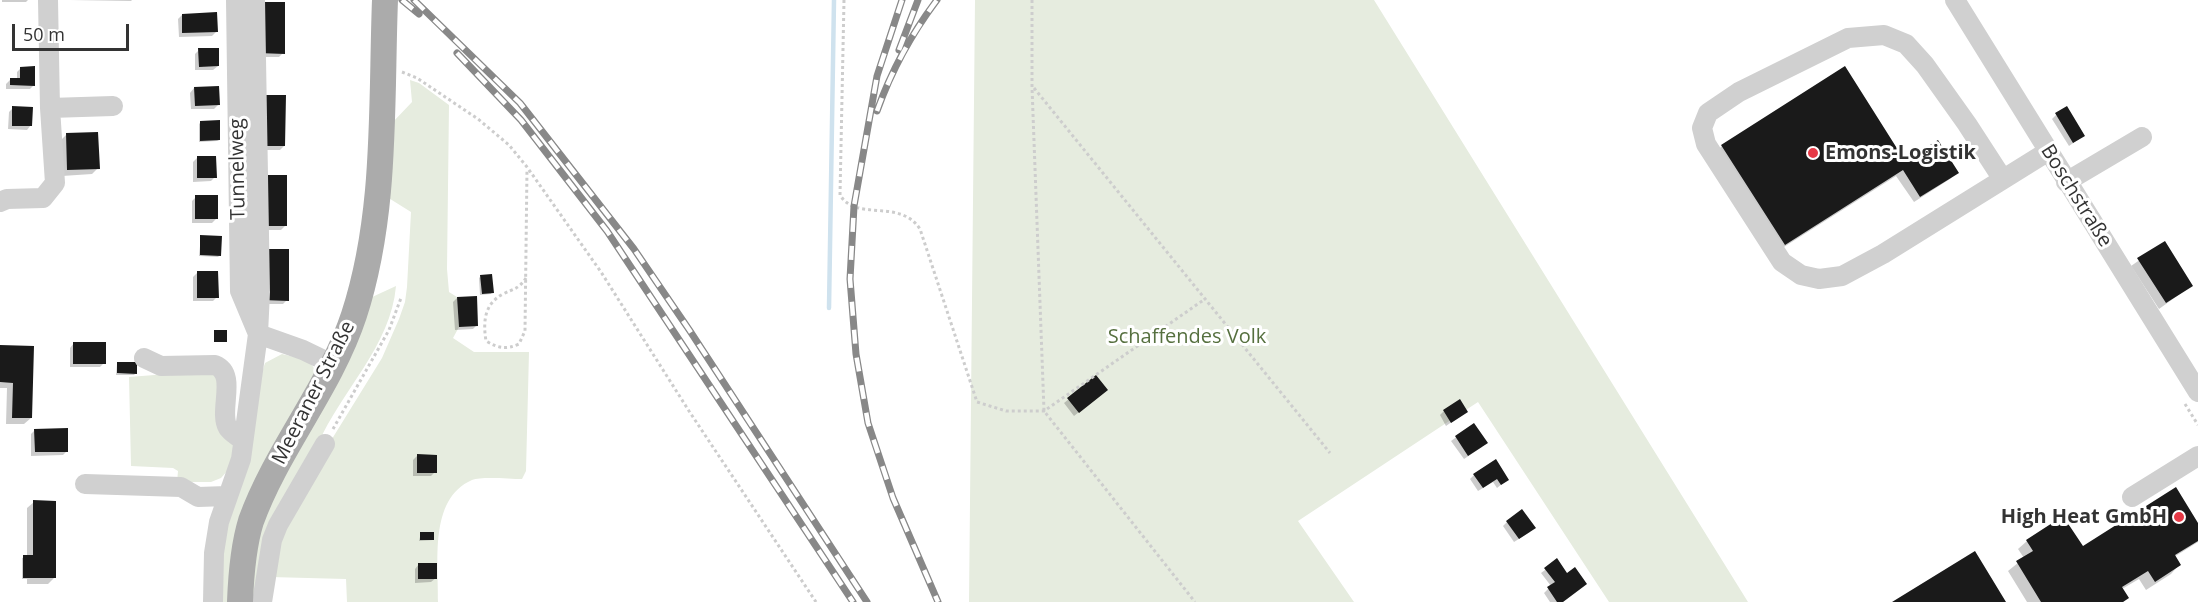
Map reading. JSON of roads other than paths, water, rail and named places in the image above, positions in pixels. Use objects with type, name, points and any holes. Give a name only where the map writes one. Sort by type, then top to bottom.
[{"type":"main road","name":"Meeraner Straße","points":[[240,602],[244,552],[252,520],[280,458],[332,364],[354,316],[370,256],[378,175],[385,3]]},
{"type":"street","points":[[0,202],[7,199],[43,198],[55,183],[50,108],[48,0]]},
{"type":"street","name":"Tunnelweg","points":[[236,0],[240,291],[258,334]]},
{"type":"street","name":"Tunnelweg","points":[[213,602],[214,553],[219,522],[241,459],[258,334],[260,292],[255,0]]},
{"type":"street","name":"Boschstraße","points":[[1954,0],[2198,392]]},
{"type":"street","points":[[2002,178],[1925,64],[1906,44],[1884,35],[1848,38],[1739,92],[1708,113],[1702,129],[1706,144],[1782,261],[1800,275],[1819,279],[1842,276],[1873,259],[2047,152]]},
{"type":"street","points":[[50,108],[113,106]]},
{"type":"street","points":[[2066,182],[2142,137]]},
{"type":"street","points":[[258,334],[303,350],[332,364]]},
{"type":"street","points":[[144,358],[161,366],[215,365],[224,370],[226,422],[230,430],[243,440]]},
{"type":"street","points":[[262,602],[272,540],[278,525],[325,444]]},
{"type":"street","points":[[2132,497],[2198,456]]},
{"type":"street","points":[[85,484],[181,487],[198,497],[227,496]]},
{"type":"waterway","points":[[829,308],[834,0]]},
{"type":"railway","points":[[402,0],[419,14]]},
{"type":"railway","points":[[414,0],[520,103],[634,249],[867,602]]},
{"type":"railway","points":[[902,0],[877,76],[854,206],[850,279],[856,354],[868,423],[893,498],[938,602]]},
{"type":"railway","points":[[899,50],[918,0]]},
{"type":"railway","points":[[877,111],[903,53],[937,0]]},
{"type":"railway","points":[[457,53],[521,120],[607,231],[853,602]]},
{"type":"place","name":"Emons-Logistik","points":[[1813,153]]},
{"type":"place","name":"High Heat GmbH","points":[[2179,517]]},
{"type":"park label","name":"Schaffendes Volk","points":[[1187,337]]}]
